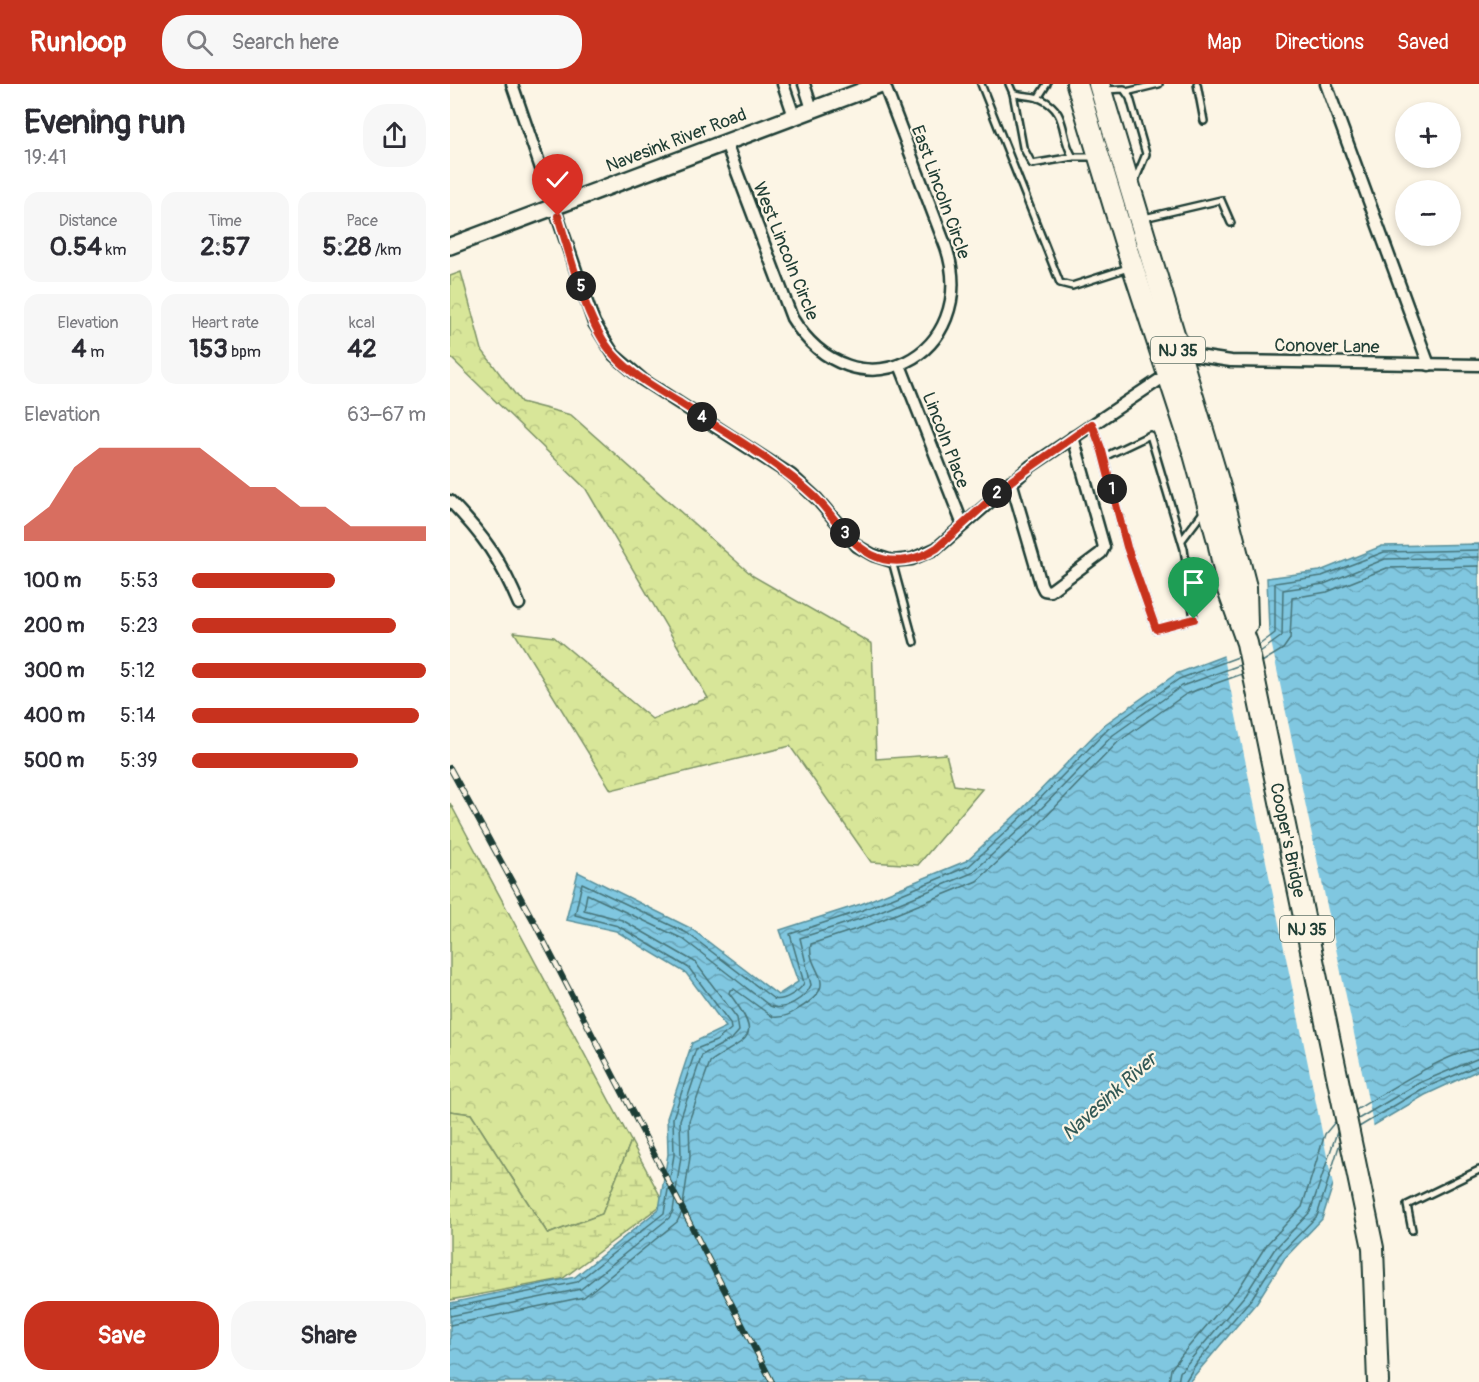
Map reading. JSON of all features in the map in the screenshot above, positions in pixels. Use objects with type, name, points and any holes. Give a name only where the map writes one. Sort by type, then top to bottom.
[{"type":"highway","name":"NJ 35","points":[[1077,84],[1209,506],[1228,590],[1247,643]]},
{"type":"highway","name":"NJ 35","points":[[1100,87],[1207,439],[1238,555],[1246,587],[1247,643]]},
{"type":"highway","name":"Cooper's Bridge","points":[[1247,643],[1373,1248],[1378,1382]]},
{"type":"main road","name":"Navesink River Road","points":[[450,246],[883,84]]},
{"type":"street","points":[[512,84],[594,323],[614,355],[643,380],[791,476],[817,499],[857,546],[873,555],[892,561],[926,555],[1011,481],[1092,424],[1168,375]]},
{"type":"street","points":[[783,84],[794,116]]},
{"type":"street","points":[[804,84],[812,109]]},
{"type":"street","name":"East Lincoln Circle","points":[[883,84],[946,247],[952,267],[954,288],[947,318],[930,343],[900,365]]},
{"type":"street","points":[[1326,84],[1429,365]]},
{"type":"street","name":"West Lincoln Circle","points":[[726,143],[792,318],[805,340],[830,360],[854,369],[883,369],[900,365]]},
{"type":"street","name":"Conover Lane","points":[[1177,346],[1205,358],[1479,365]]},
{"type":"street","name":"Lincoln Place","points":[[900,365],[963,525]]},
{"type":"street","points":[[1011,481],[1041,584],[1044,590],[1050,591],[1101,553],[1104,547],[1073,437]]},
{"type":"street","points":[[450,501],[482,534],[508,578],[519,604]]},
{"type":"lane","points":[[981,84],[1060,283],[1072,286],[1133,266]]},
{"type":"lane","points":[[1009,84],[1013,93],[1023,147],[1032,164],[1073,157],[1100,158]]},
{"type":"lane","points":[[1038,98],[1047,84]]},
{"type":"lane","points":[[1100,87],[1124,88],[1159,84]]},
{"type":"lane","points":[[1197,84],[1204,121]]},
{"type":"lane","points":[[1124,88],[1130,98],[1146,154],[1141,172],[1131,190]]},
{"type":"lane","points":[[1013,93],[1024,98],[1038,98],[1060,115],[1073,157]]},
{"type":"lane","points":[[1139,219],[1221,200],[1231,223]]},
{"type":"lane","points":[[1092,424],[1104,457],[1127,547],[1156,629],[1194,619],[1182,540],[1150,435],[1104,457]]},
{"type":"lane","points":[[1182,540],[1209,506]]},
{"type":"lane","points":[[892,561],[914,642]]},
{"type":"lane","points":[[1413,1230],[1407,1205],[1479,1170]]},
{"type":"green space","points":[[461,272],[482,350],[521,402],[571,415],[753,576],[872,644],[876,759],[946,754],[954,785],[982,789],[918,865],[871,862],[790,746],[611,790],[514,632],[554,637],[652,719],[708,698],[586,489],[450,357],[450,276]]},
{"type":"green space","points":[[450,803],[631,1141],[602,1214],[548,1234],[471,1114],[450,1111]]},
{"type":"green space","points":[[450,1111],[471,1114],[548,1234],[602,1214],[631,1141],[664,1203],[562,1279],[450,1300]]},
{"type":"water","name":"Navesink River","points":[[1479,544],[1479,1070],[1425,1095],[1347,1141],[1322,1219],[1284,1259],[1257,1302],[1189,1382],[450,1382],[450,1303],[575,1277],[659,1209],[668,1154],[667,1118],[692,1043],[726,1027],[686,973],[616,931],[566,920],[578,872],[690,928],[778,995],[798,982],[780,930],[861,904],[966,861],[1022,809],[1104,725],[1176,674],[1234,652],[1269,631],[1267,578],[1320,571],[1382,546]]},
{"type":"pier","points":[[1265,613],[1374,1128],[1349,1143],[1334,1190],[1223,653],[1266,630]]},
{"type":"railway","points":[[450,768],[533,920],[772,1382]]},
{"type":"route","points":[[558,216],[594,323],[614,355],[643,380],[791,476],[817,499],[857,546],[884,560],[898,561],[926,555],[1031,466],[1092,424],[1102,451],[1127,547],[1156,629],[1194,619]]}]
